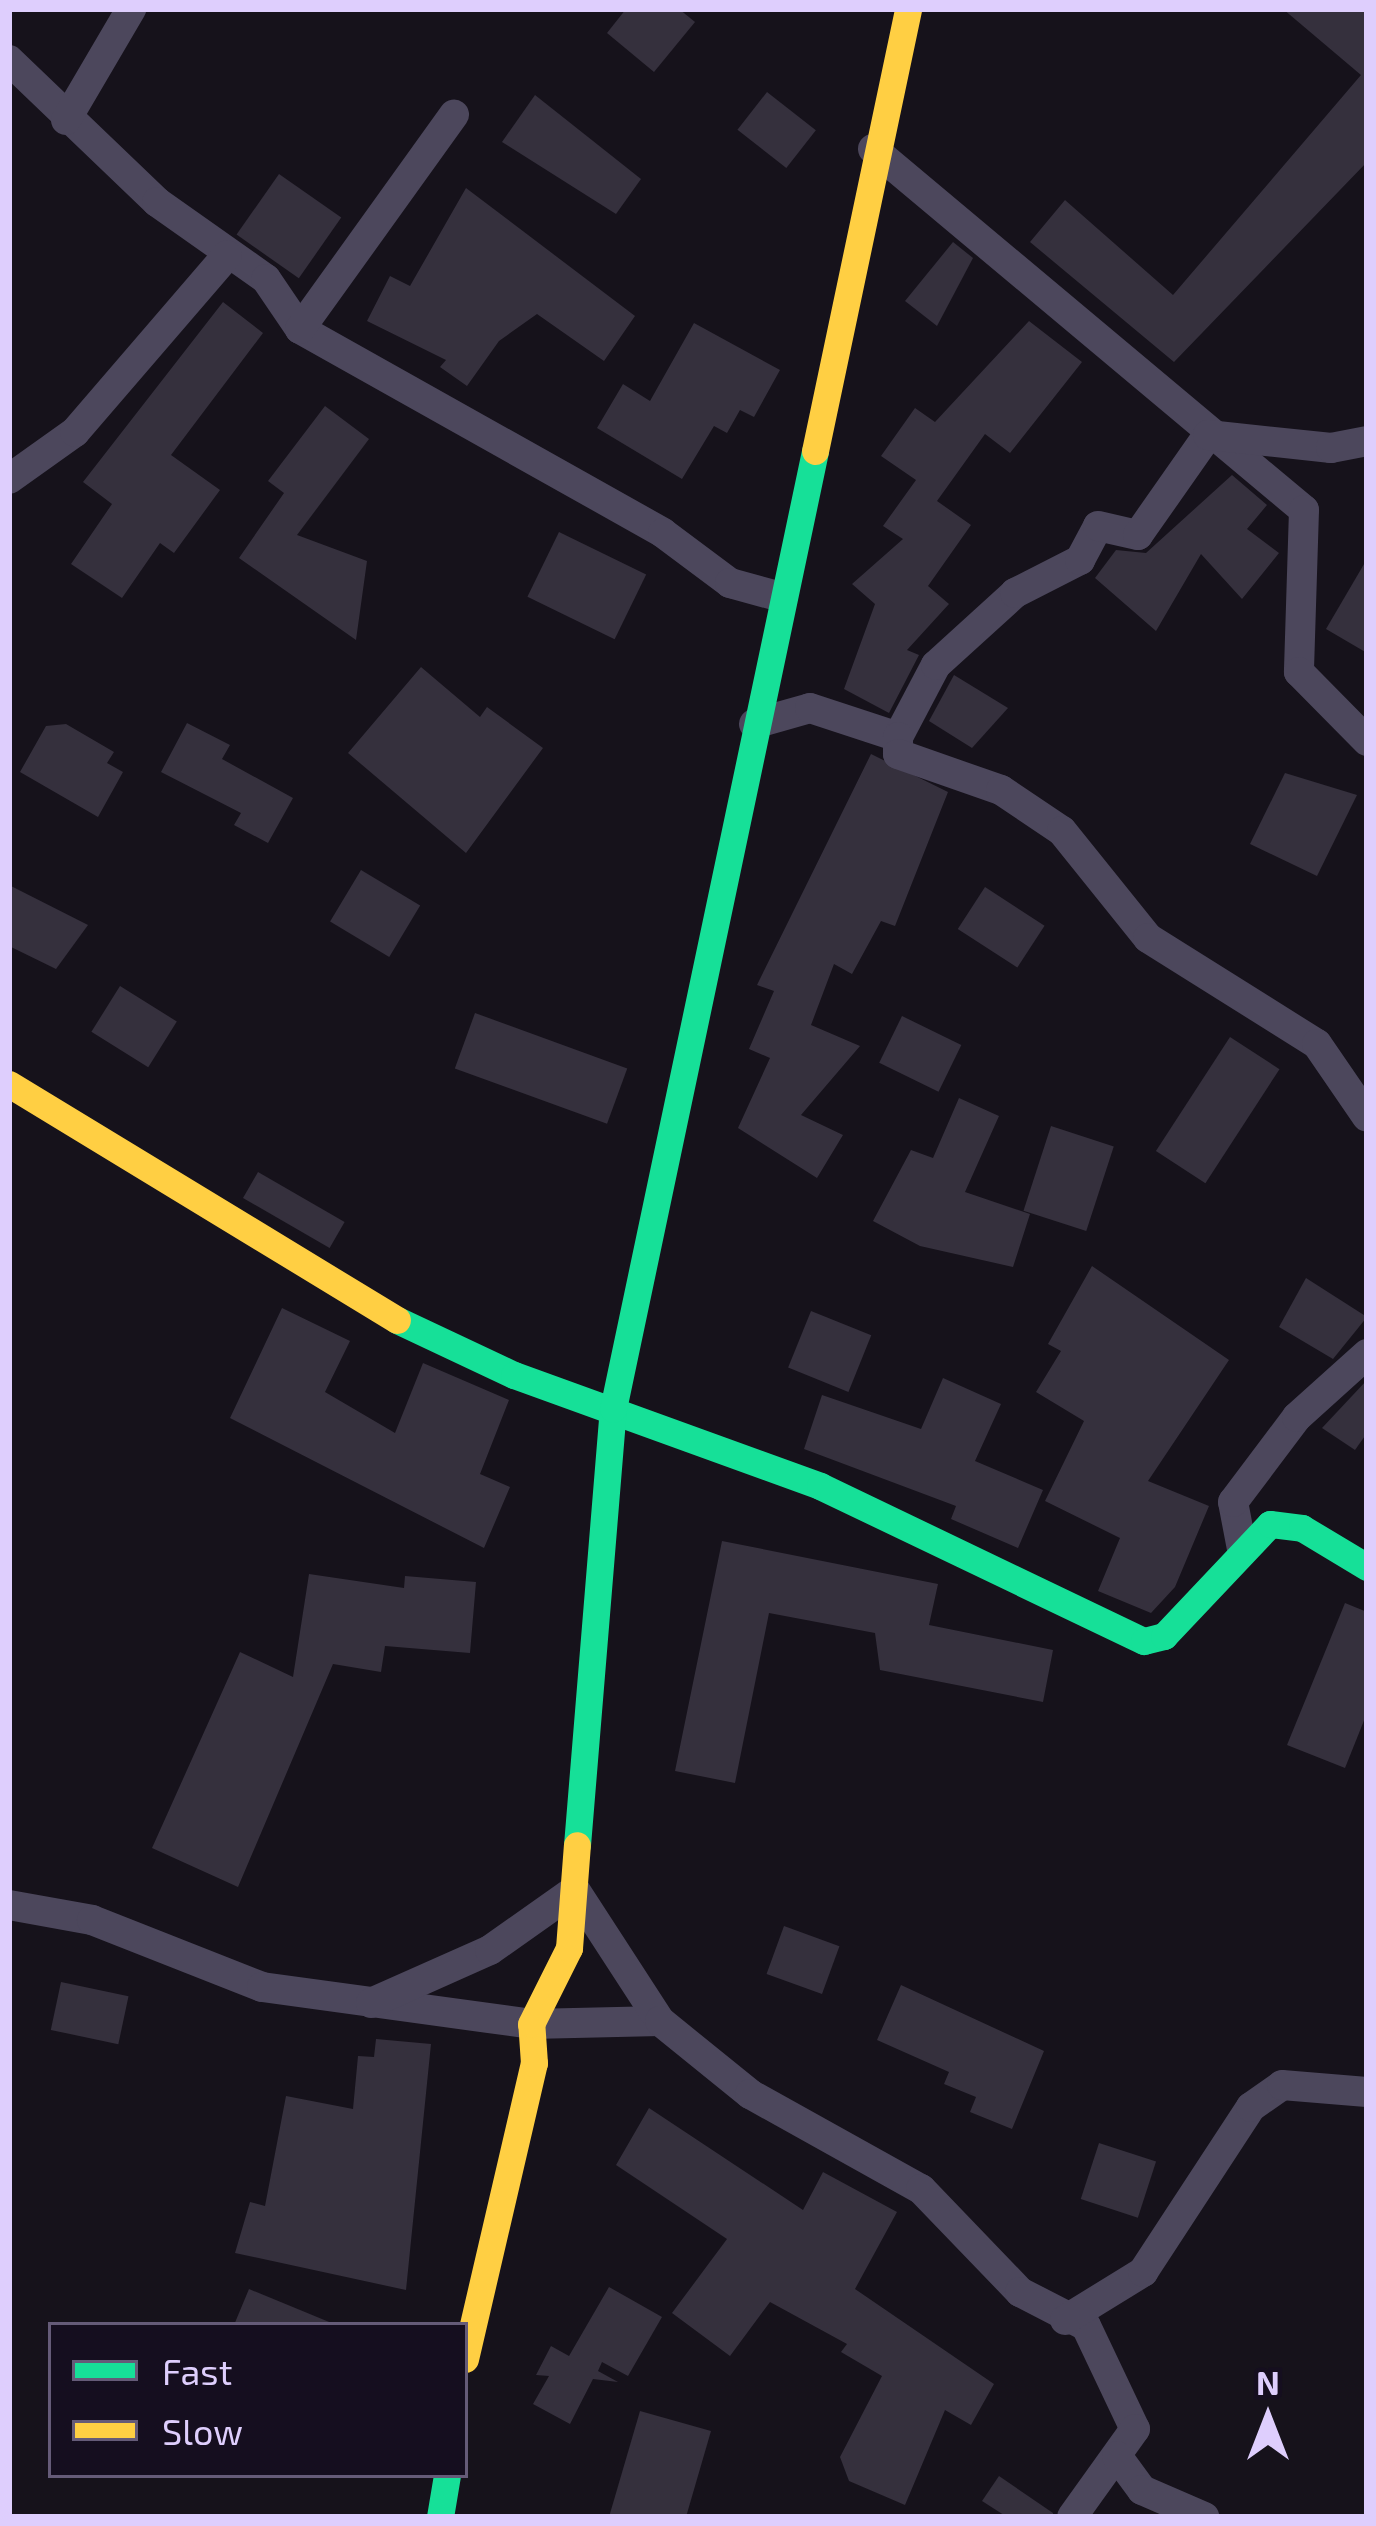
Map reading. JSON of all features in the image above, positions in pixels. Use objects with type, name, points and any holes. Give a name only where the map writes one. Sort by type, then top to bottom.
[{"type":"street","points":[[66,120],[131,9]]},
{"type":"street","points":[[468,2347],[534,2063],[530,2024],[569,1948],[613,1409],[873,149],[908,9]]},
{"type":"street","points":[[9,60],[66,120],[227,255],[266,279],[300,329],[663,533],[730,583],[781,597]]},
{"type":"street","points":[[300,329],[454,115]]},
{"type":"street","points":[[873,149],[1143,365],[1208,435],[1269,472],[1304,510],[1300,672],[1367,741]]},
{"type":"street","points":[[9,479],[75,432],[227,255]]},
{"type":"street","points":[[1208,435],[1331,448],[1367,441]]},
{"type":"street","points":[[1208,435],[1138,535],[1098,526],[1080,560],[1015,593],[936,665],[898,737],[898,754],[1001,790],[1062,831],[1148,938],[1317,1044],[1367,1117]]},
{"type":"street","points":[[754,724],[810,708],[898,737]]},
{"type":"street","points":[[9,1084],[372,1308],[613,1409],[820,1486],[1144,1641],[1164,1636],[1270,1524],[1302,1528],[1367,1567]]},
{"type":"street","points":[[1242,1549],[1234,1502],[1297,1417],[1367,1354]]},
{"type":"street","points":[[371,2003],[490,1949],[575,1890]]},
{"type":"street","points":[[575,1890],[660,2021],[750,2094],[921,2189],[968,2248],[1065,2320],[1086,2326],[1125,2398],[1135,2429],[1072,2517]]},
{"type":"street","points":[[9,1905],[92,1920],[237,1980],[530,2024],[660,2021]]},
{"type":"street","points":[[1065,2320],[1143,2272],[1251,2108],[1282,2085],[1367,2092]]},
{"type":"street","points":[[1117,2456],[1142,2490],[1204,2517]]},
{"type":"street","points":[[440,2517],[446,2478]]},
{"type":"building","points":[[626,9],[679,9],[695,22],[654,72],[607,33]]},
{"type":"building","points":[[1283,9],[1367,9],[1367,162],[1174,362],[1030,242],[1065,200],[1173,295],[1361,75]]},
{"type":"building","points":[[767,92],[816,130],[786,168],[737,130]]},
{"type":"building","points":[[535,95],[641,179],[616,214],[502,142]]},
{"type":"building","points":[[279,174],[341,218],[299,278],[237,235]]},
{"type":"building","points":[[466,188],[635,316],[604,361],[537,314],[499,341],[467,386],[440,367],[446,360],[367,321],[390,276],[410,286]]},
{"type":"building","points":[[953,242],[973,258],[937,326],[905,301]]},
{"type":"building","points":[[223,302],[263,333],[171,455],[220,490],[174,553],[160,543],[122,598],[71,564],[112,504],[83,482]]},
{"type":"building","points":[[1029,321],[1082,362],[1010,453],[985,434],[937,501],[971,525],[928,586],[949,604],[907,650],[919,655],[889,713],[844,689],[875,604],[852,584],[903,539],[883,526],[916,480],[881,456],[915,408],[935,422]]},
{"type":"building","points":[[694,323],[780,370],[754,417],[740,410],[727,433],[714,426],[682,479],[597,428],[623,384],[650,401]]},
{"type":"building","points":[[325,406],[369,439],[297,535],[367,561],[356,640],[239,558],[284,493],[268,481]]},
{"type":"building","points":[[1232,475],[1267,505],[1247,529],[1279,553],[1242,599],[1201,554],[1156,631],[1095,578],[1116,550],[1146,553]]},
{"type":"building","points":[[559,532],[646,575],[615,639],[527,597]]},
{"type":"building","points":[[1367,559],[1367,653],[1326,629]]},
{"type":"building","points":[[421,667],[480,717],[487,707],[543,748],[466,853],[348,753]]},
{"type":"building","points":[[954,675],[1008,708],[972,748],[929,721]]},
{"type":"building","points":[[187,723],[230,745],[222,759],[293,798],[268,843],[234,825],[241,813],[161,772]]},
{"type":"building","points":[[66,724],[114,752],[107,763],[123,772],[98,817],[20,772],[46,726]]},
{"type":"building","points":[[871,754],[948,792],[895,926],[881,921],[852,974],[834,964],[811,1025],[860,1046],[801,1115],[843,1135],[817,1178],[738,1128],[770,1058],[749,1049],[774,991],[757,985]]},
{"type":"building","points":[[1285,773],[1357,795],[1317,876],[1250,844]]},
{"type":"building","points":[[361,870],[420,906],[389,957],[330,921]]},
{"type":"building","points":[[9,885],[88,925],[56,969],[9,946]]},
{"type":"building","points":[[985,887],[1045,926],[1017,968],[958,929]]},
{"type":"building","points":[[120,986],[177,1022],[148,1067],[91,1032]]},
{"type":"building","points":[[475,1013],[627,1068],[607,1124],[455,1068]]},
{"type":"building","points":[[902,1016],[961,1045],[939,1092],[879,1063]]},
{"type":"building","points":[[1230,1037],[1279,1069],[1205,1183],[1156,1151]]},
{"type":"building","points":[[959,1098],[999,1116],[965,1192],[1030,1214],[1013,1267],[920,1246],[873,1221],[911,1150],[933,1158]]},
{"type":"building","points":[[1051,1126],[1114,1146],[1086,1231],[1023,1211]]},
{"type":"building","points":[[258,1172],[345,1222],[330,1248],[243,1198]]},
{"type":"building","points":[[1092,1266],[1229,1360],[1148,1481],[1209,1506],[1175,1587],[1151,1613],[1098,1591],[1120,1538],[1045,1501],[1084,1421],[1036,1392],[1061,1351],[1048,1344]]},
{"type":"building","points":[[1306,1278],[1367,1317],[1333,1359],[1279,1327]]},
{"type":"building","points":[[282,1308],[350,1341],[325,1392],[395,1433],[423,1363],[509,1400],[480,1474],[510,1487],[484,1548],[230,1418]]},
{"type":"building","points":[[811,1311],[871,1335],[848,1392],[788,1368]]},
{"type":"building","points":[[943,1378],[1001,1404],[975,1461],[1043,1490],[1018,1548],[951,1519],[956,1506],[804,1449],[822,1395],[921,1429]]},
{"type":"building","points":[[1367,1380],[1367,1433],[1355,1450],[1322,1428]]},
{"type":"building","points":[[722,1541],[938,1584],[929,1625],[1053,1650],[1043,1702],[880,1670],[875,1633],[769,1613],[735,1783],[675,1771]]},
{"type":"building","points":[[309,1574],[404,1588],[405,1576],[476,1582],[470,1653],[385,1646],[381,1672],[333,1664],[238,1887],[152,1848],[240,1652],[293,1677]]},
{"type":"building","points":[[1345,1603],[1367,1612],[1367,1713],[1345,1768],[1287,1745]]},
{"type":"building","points":[[784,1926],[839,1946],[822,1994],[767,1974]]},
{"type":"building","points":[[61,1982],[128,1996],[118,2044],[51,2030]]},
{"type":"building","points":[[901,1985],[1044,2051],[1012,2129],[970,2112],[976,2097],[944,2084],[949,2072],[877,2040]]},
{"type":"building","points":[[376,2039],[431,2044],[406,2290],[235,2253],[250,2202],[265,2206],[286,2096],[353,2109],[358,2056],[374,2057]]},
{"type":"building","points":[[649,2108],[803,2210],[823,2172],[897,2212],[855,2289],[994,2384],[971,2425],[945,2410],[905,2505],[849,2481],[840,2457],[882,2376],[841,2352],[847,2344],[770,2302],[730,2356],[672,2313],[727,2239],[616,2165]]},
{"type":"building","points":[[1099,2143],[1156,2162],[1138,2218],[1081,2199]]},
{"type":"building","points":[[609,2287],[662,2317],[628,2376],[602,2362],[598,2371],[618,2382],[593,2379],[570,2424],[533,2404],[549,2376],[536,2375],[551,2346],[569,2356]]},
{"type":"building","points":[[249,2289],[329,2322],[235,2322]]},
{"type":"building","points":[[640,2411],[711,2431],[686,2517],[609,2517]]},
{"type":"building","points":[[999,2476],[1053,2517],[1007,2517],[982,2501]]},
{"type":"traffic: fast","points":[[577,1845],[613,1409],[815,451]]},
{"type":"traffic: fast","points":[[397,1320],[514,1375],[820,1486],[1144,1641],[1164,1636],[1270,1524],[1302,1528],[1367,1567]]},
{"type":"traffic: fast","points":[[440,2517],[446,2478]]},
{"type":"traffic: slow","points":[[815,451],[908,9]]},
{"type":"traffic: slow","points":[[9,1084],[397,1320]]},
{"type":"traffic: slow","points":[[468,2346],[534,2063],[531,2024],[569,1948],[577,1845]]}]
